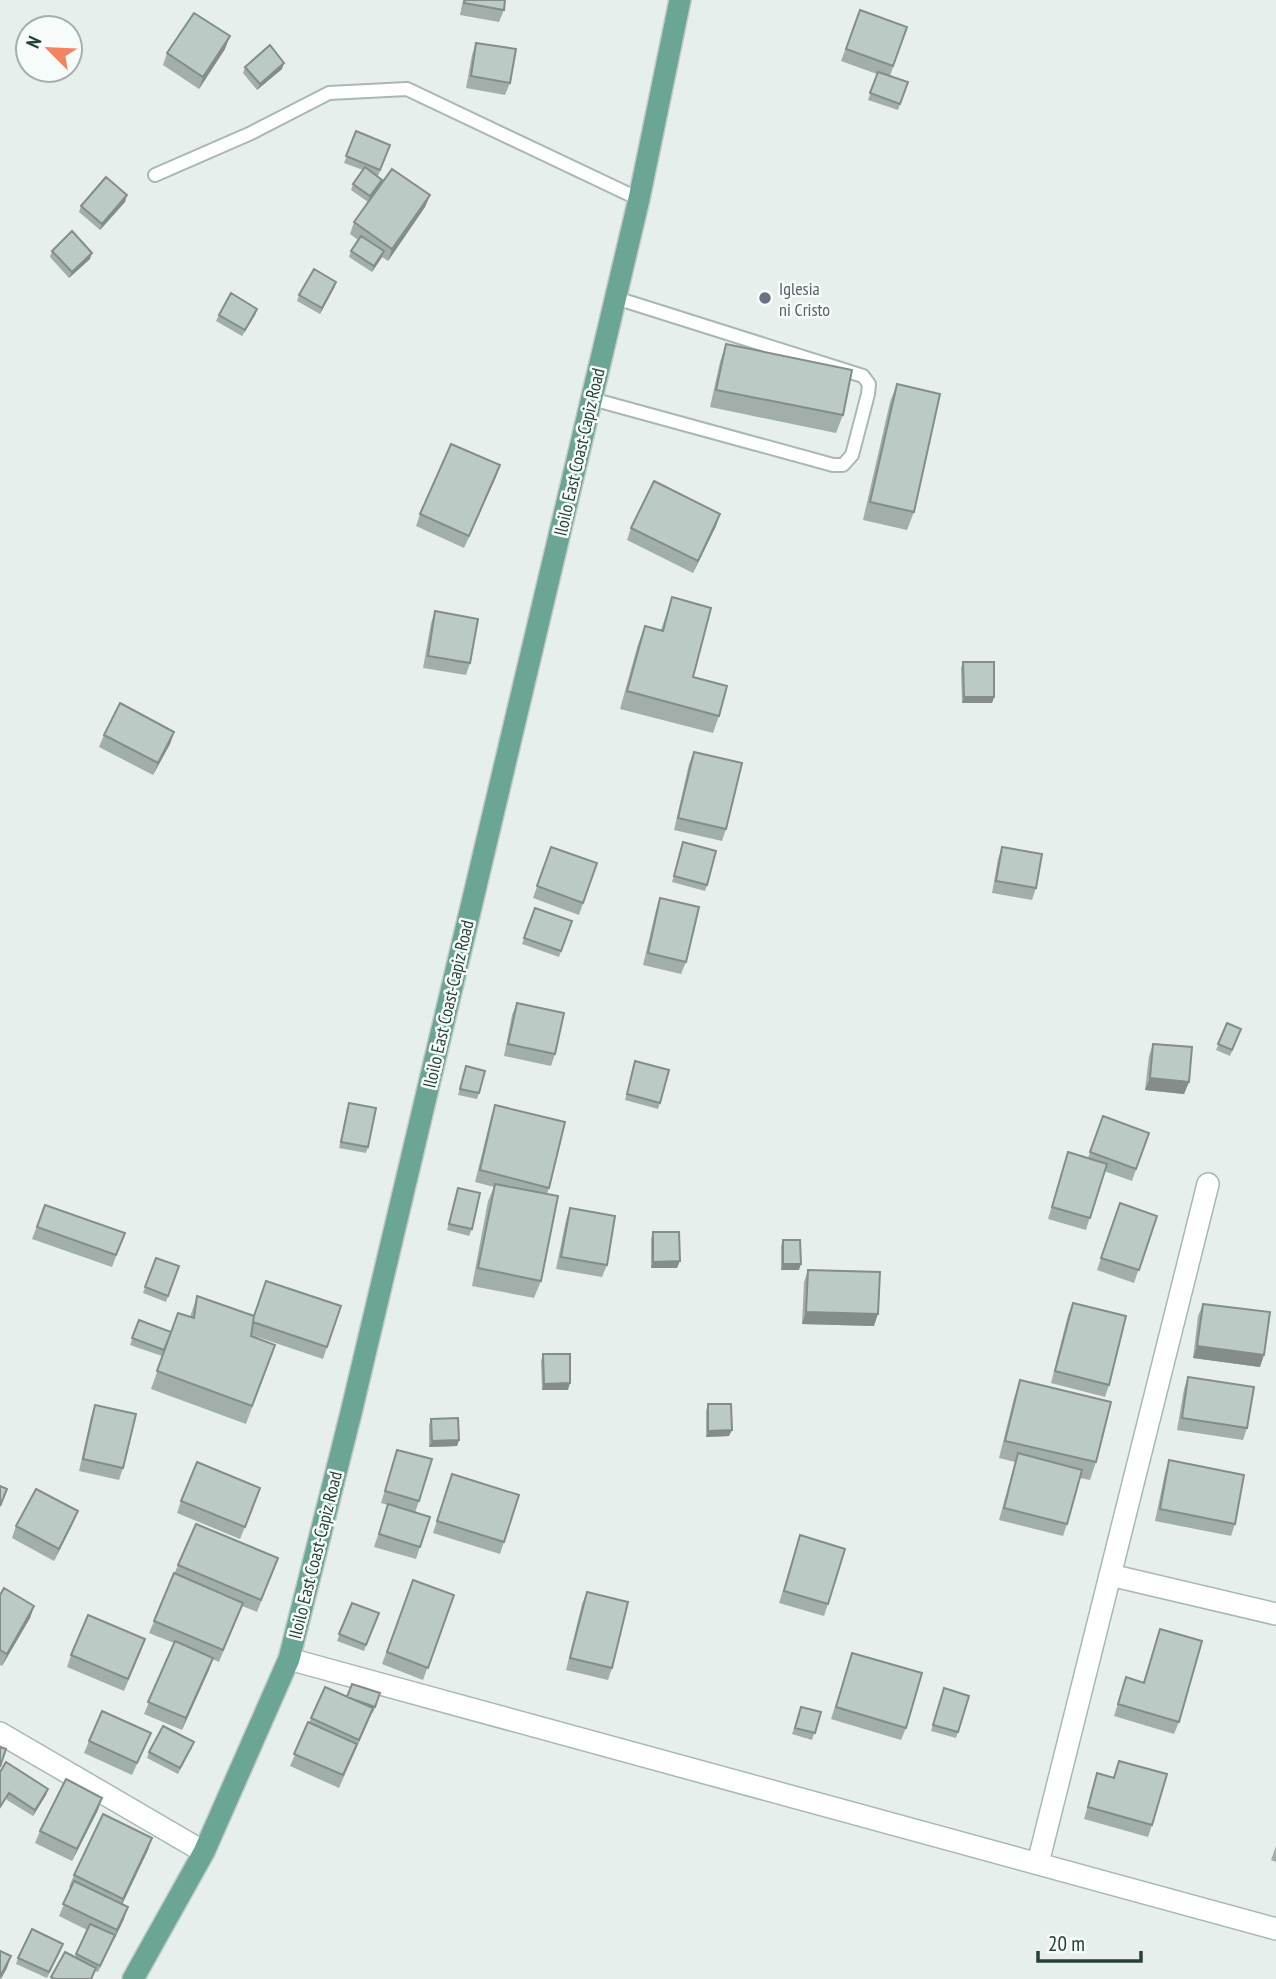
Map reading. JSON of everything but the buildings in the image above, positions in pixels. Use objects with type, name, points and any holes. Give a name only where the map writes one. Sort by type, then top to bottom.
[{"type":"main road","name":"Iloilo East Coast-Capiz Road","points":[[133,1979],[204,1852],[289,1659],[351,1413],[592,400],[639,199],[680,0]]},
{"type":"street","points":[[1038,1863],[1208,1184]]},
{"type":"street","points":[[1110,1574],[1276,1614]]},
{"type":"street","points":[[289,1659],[1276,1929]]},
{"type":"street","points":[[0,1733],[204,1852]]},
{"type":"lane","points":[[155,174],[249,134],[329,93],[407,89],[639,199]]},
{"type":"lane","points":[[592,400],[833,465],[843,465],[852,455],[868,394],[869,384],[863,376],[616,298]]},
{"type":"place","name":"Iglesia ni Cristo","points":[[765,298]]}]
